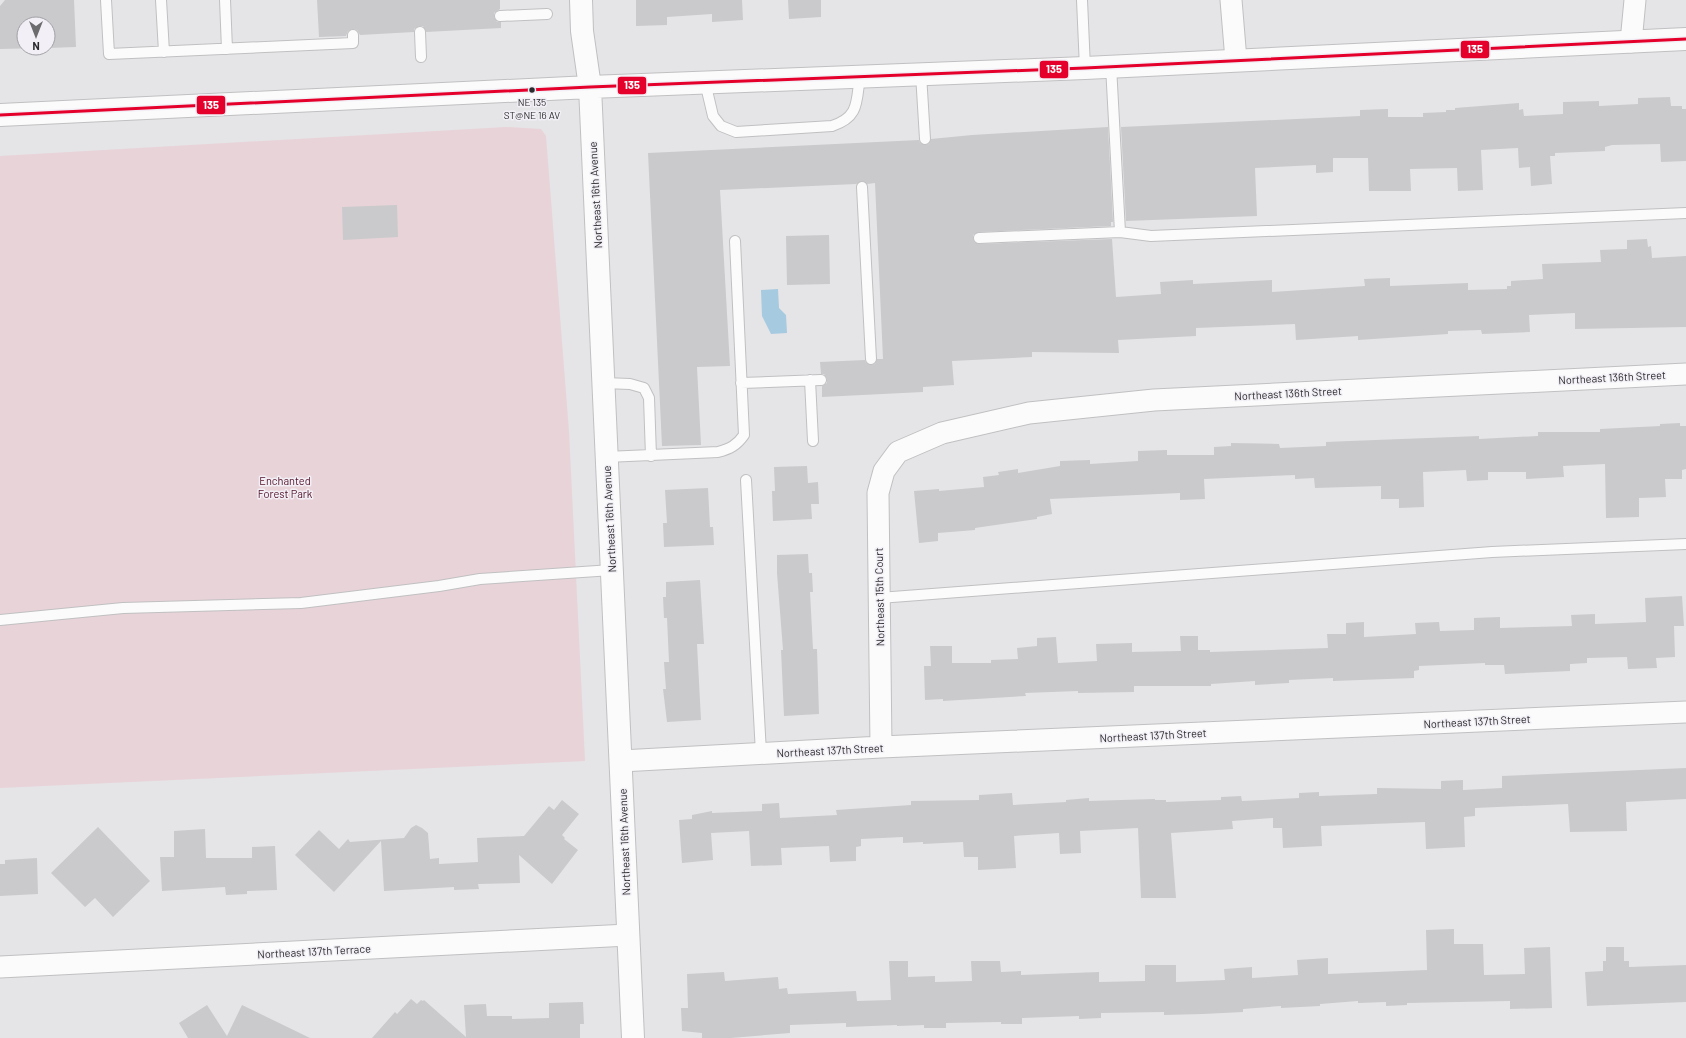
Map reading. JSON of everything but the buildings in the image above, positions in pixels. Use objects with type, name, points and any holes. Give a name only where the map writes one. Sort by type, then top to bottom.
[{"type":"main road","name":"Northeast 16th Avenue","points":[[581,0],[582,31],[590,87],[633,1038]]},
{"type":"main road","points":[[0,115],[705,82],[1085,68],[1686,39]]},
{"type":"street","points":[[1231,0],[1236,60]]},
{"type":"street","points":[[1631,42],[1635,0]]},
{"type":"street","name":"Northeast 136th Street","points":[[898,452],[942,433],[1029,413],[1154,400],[1686,374]]},
{"type":"street","name":"Northeast 15th Court","points":[[881,747],[878,493],[884,471],[898,452]]},
{"type":"street","name":"Northeast 137th Street","points":[[621,761],[881,747],[1686,712]]},
{"type":"street","name":"Northeast 137th Terrace","points":[[0,967],[628,935]]},
{"type":"lane","points":[[106,0],[109,54],[353,43],[353,35]]},
{"type":"lane","points":[[161,0],[164,52]]},
{"type":"lane","points":[[225,0],[227,49]]},
{"type":"lane","points":[[1082,0],[1085,68]]},
{"type":"lane","points":[[500,16],[547,14]]},
{"type":"lane","points":[[420,32],[422,57]]},
{"type":"lane","points":[[1111,66],[1120,232]]},
{"type":"lane","points":[[922,74],[924,140]]},
{"type":"lane","points":[[705,82],[713,116],[721,126],[736,132],[832,126],[841,123],[852,116],[860,76]]},
{"type":"lane","points":[[862,187],[871,359]]},
{"type":"lane","points":[[979,238],[1120,232],[1151,236],[1686,213]]},
{"type":"lane","points":[[606,456],[651,456],[718,452],[729,450],[738,443],[744,434],[735,241]]},
{"type":"lane","points":[[810,380],[812,441]]},
{"type":"lane","points":[[741,383],[821,380]]},
{"type":"lane","points":[[604,383],[630,384],[644,388],[649,398],[651,456]]},
{"type":"lane","points":[[746,480],[761,754]]},
{"type":"lane","points":[[879,598],[1492,552],[1686,544]]},
{"type":"lane","points":[[0,620],[122,608],[301,603],[439,586],[480,579],[612,570]]},
{"type":"green space","name":"Enchanted Forest Park","points":[[506,127],[541,129],[546,136],[569,432],[585,761],[0,788],[0,156]]},
{"type":"water","points":[[778,289],[779,308],[786,315],[787,333],[771,334],[762,316],[761,290]]},
{"type":"transit line","name":"135","points":[[0,115],[590,87],[1085,68],[1686,39]]},
{"type":"place","name":"NE 135 ST@NE 16 AV","points":[[532,90]]}]
